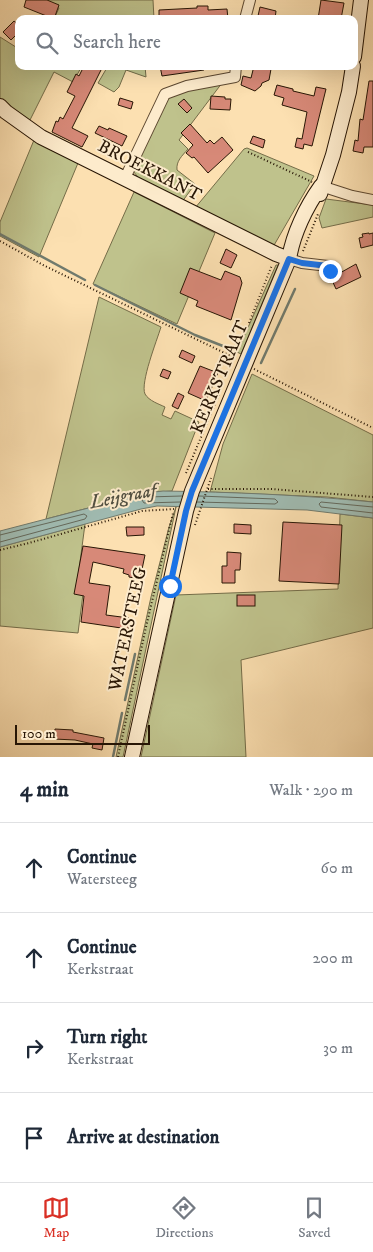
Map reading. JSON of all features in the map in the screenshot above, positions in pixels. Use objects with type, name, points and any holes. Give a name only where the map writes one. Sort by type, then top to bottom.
[{"type":"street","points":[[246,15],[250,0]]},
{"type":"street","points":[[358,24],[361,0]]},
{"type":"street","points":[[125,178],[165,94],[187,86],[235,78],[236,70]]},
{"type":"street","name":"KERKSTRAAT","points":[[180,510],[197,489],[245,364],[293,261],[291,246],[334,155],[352,70]]},
{"type":"street","name":"BROEKKANT","points":[[0,106],[41,137],[293,261]]},
{"type":"street","points":[[321,186],[352,196],[373,200]]},
{"type":"street","points":[[293,261],[328,266],[330,271]]},
{"type":"street","name":"WATERSTEEG","points":[[132,757],[180,510]]},
{"type":"path","points":[[248,152],[321,186]]},
{"type":"path","points":[[293,261],[319,211]]},
{"type":"path","points":[[0,241],[45,266],[373,428]]},
{"type":"path","points":[[200,510],[197,489],[271,489],[373,497]]},
{"type":"path","points":[[0,550],[30,544],[142,511],[180,510]]},
{"type":"path","name":"WATERSTEEG","points":[[118,757],[146,627],[180,510]]},
{"type":"green space","points":[[40,0],[153,0],[154,15],[56,15],[59,8]]},
{"type":"green space","points":[[0,37],[15,46],[15,70],[80,70],[73,82],[54,72],[29,122],[0,98]]},
{"type":"green space","points":[[106,70],[126,70],[119,87],[114,92],[98,83]]},
{"type":"green space","points":[[126,70],[145,70],[146,77]]},
{"type":"green space","points":[[222,83],[179,140],[188,149],[178,161],[177,170],[195,184],[182,202],[142,182],[133,171],[167,90]]},
{"type":"green space","points":[[34,140],[78,163],[39,257],[0,236],[0,222]]},
{"type":"green space","points":[[247,148],[314,176],[273,247],[195,208],[244,149]]},
{"type":"green space","points":[[134,192],[215,233],[177,324],[93,284]]},
{"type":"green space","points":[[326,199],[373,205],[373,217],[322,228],[319,218]]},
{"type":"green space","points":[[276,265],[278,265],[241,354],[237,352]]},
{"type":"green space","points":[[99,297],[161,327],[147,371],[144,388],[145,394],[165,407],[162,415],[171,419],[175,411],[199,422],[172,491],[146,493],[46,519]]},
{"type":"green space","points":[[252,374],[373,435],[373,502],[327,497],[210,492],[223,444]]},
{"type":"green space","points":[[176,507],[123,757],[116,757],[151,597]]},
{"type":"green space","points":[[340,514],[373,518],[373,628],[241,660],[246,757],[141,757],[176,595],[338,589]]},
{"type":"green space","points":[[85,524],[77,585],[84,586],[78,633],[0,626],[0,547]]},
{"type":"water","points":[[163,491],[268,494],[373,502],[373,518],[307,510],[157,506],[0,547],[0,531],[146,493]]},
{"type":"building","points":[[26,0],[47,0],[59,5],[55,15],[44,15],[24,7]]},
{"type":"building","points":[[321,0],[344,3],[342,15],[319,15]]},
{"type":"building","points":[[197,6],[208,6],[208,10],[227,9],[228,15],[159,15],[159,10],[197,8]]},
{"type":"building","points":[[260,7],[276,11],[276,15],[258,15]]},
{"type":"building","points":[[15,22],[15,36],[11,40],[3,32]]},
{"type":"building","points":[[82,70],[101,70],[72,128],[88,136],[82,147],[52,132],[56,121],[58,122],[60,117],[63,119],[75,96],[67,92],[76,74],[79,76]]},
{"type":"building","points":[[161,70],[204,70],[162,76]]},
{"type":"building","points":[[253,70],[271,70],[269,80],[262,83],[255,91],[241,85],[243,76],[251,78]]},
{"type":"building","points":[[369,81],[373,81],[373,147],[364,147],[363,153],[353,151],[355,140],[358,141],[360,119],[363,120]]},
{"type":"building","points":[[277,85],[314,96],[316,87],[326,89],[312,146],[304,144],[303,149],[295,147],[297,138],[302,139],[307,112],[282,105],[284,98],[274,95]]},
{"type":"building","points":[[211,96],[231,99],[230,110],[210,109]]},
{"type":"building","points":[[120,98],[133,102],[131,109],[118,105]]},
{"type":"building","points":[[184,99],[192,108],[187,113],[178,104]]},
{"type":"building","points":[[190,124],[207,143],[210,140],[214,144],[222,137],[233,150],[208,173],[194,157],[192,158],[186,153],[193,145],[181,133]]},
{"type":"building","points":[[99,126],[127,136],[122,146],[95,133]]},
{"type":"building","points":[[253,136],[265,140],[263,148],[250,143]]},
{"type":"building","points":[[373,233],[373,245],[361,248],[359,238],[363,237],[362,234]]},
{"type":"building","points":[[226,249],[237,255],[231,268],[220,263]]},
{"type":"building","points":[[356,264],[361,277],[336,289],[331,278]]},
{"type":"building","points":[[190,268],[221,280],[225,271],[240,277],[242,283],[231,320],[196,306],[198,301],[180,293]]},
{"type":"building","points":[[182,350],[195,356],[192,363],[179,357]]},
{"type":"building","points":[[200,366],[218,373],[206,401],[188,393]]},
{"type":"building","points":[[163,369],[171,372],[168,379],[160,376]]},
{"type":"building","points":[[178,393],[184,396],[178,409],[172,406]]},
{"type":"building","points":[[283,522],[342,525],[339,584],[279,581]]},
{"type":"building","points":[[234,524],[251,525],[251,534],[234,533]]},
{"type":"building","points":[[126,527],[144,527],[144,535],[127,536]]},
{"type":"building","points":[[83,546],[145,555],[140,579],[129,577],[129,575],[123,573],[124,569],[93,562],[89,583],[110,586],[106,615],[129,618],[128,629],[81,622],[84,596],[74,594]]},
{"type":"building","points":[[227,552],[241,553],[240,570],[235,570],[235,583],[222,583],[222,566],[227,566]]},
{"type":"building","points":[[237,595],[255,595],[255,606],[237,606]]},
{"type":"building","points":[[55,729],[73,730],[73,732],[104,738],[102,750],[92,748],[93,744],[75,740],[54,739]]},
{"type":"waterway","points":[[0,234],[85,280]]},
{"type":"waterway","points":[[95,285],[195,335],[228,348]]},
{"type":"waterway","points":[[261,363],[295,289]]},
{"type":"waterway","points":[[125,700],[135,654]]},
{"type":"waterway","points":[[113,757],[122,713]]},
{"type":"route","points":[[170,586],[192,491],[289,259],[302,263],[328,266],[330,271]]},
{"type":"water label","name":"Leijgraaf","points":[[123,495]]}]
